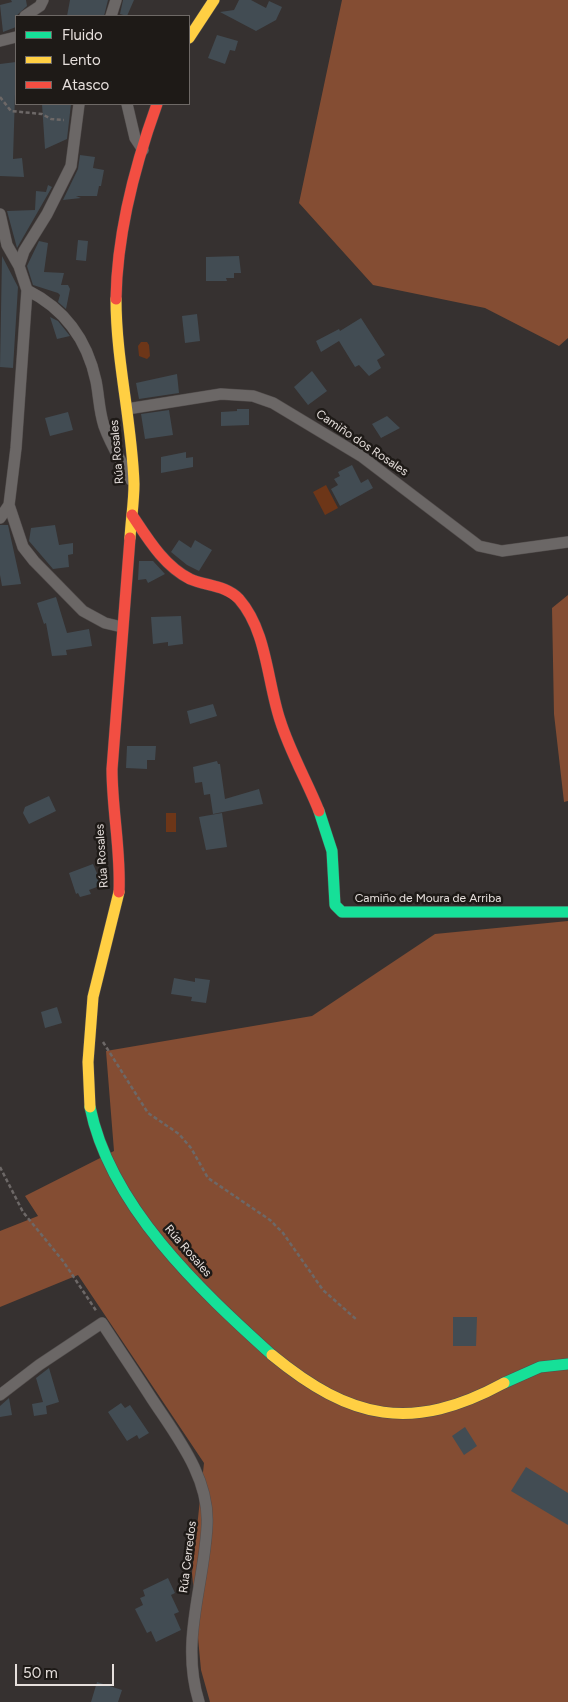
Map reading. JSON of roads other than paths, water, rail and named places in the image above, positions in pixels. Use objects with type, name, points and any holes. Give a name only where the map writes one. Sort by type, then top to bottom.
[{"type":"street","points":[[26,15],[40,6],[43,0]]},
{"type":"street","points":[[111,15],[116,0]]},
{"type":"street","points":[[190,36],[214,0]]},
{"type":"street","points":[[0,41],[15,37]]},
{"type":"street","points":[[19,266],[24,251],[47,214],[71,166],[79,105]]},
{"type":"street","points":[[127,105],[135,138],[143,150]]},
{"type":"street","name":"Rúa Rosales","points":[[157,105],[126,211],[119,257],[117,309],[133,457],[134,487],[112,769],[112,803],[120,871],[118,896],[99,967],[90,1027],[88,1076],[90,1108],[97,1138],[110,1167],[150,1228],[199,1285],[274,1358],[319,1389],[358,1407],[390,1414],[420,1413],[449,1408],[535,1367],[568,1364]]},
{"type":"street","points":[[0,214],[7,245],[19,266],[27,290],[16,448],[9,504],[22,547],[34,561],[83,611],[105,623],[122,627]]},
{"type":"street","points":[[27,290],[54,307],[69,321],[82,339],[93,369],[103,424],[117,456],[134,487]]},
{"type":"street","name":"Camiño dos Rosales","points":[[127,409],[195,396],[221,394],[254,396],[273,403],[361,456],[479,546],[502,551],[568,542]]},
{"type":"street","points":[[0,518],[9,504]]},
{"type":"street","name":"Camiño de Moura de Arriba","points":[[132,516],[164,560],[193,580],[222,588],[234,594],[246,607],[256,630],[279,719],[328,833],[333,856],[336,905],[338,910],[342,912],[568,912]]},
{"type":"street","name":"Rúa Cerredos","points":[[0,1395],[39,1365],[102,1323],[188,1454],[202,1488],[208,1525],[190,1646],[195,1689],[199,1702]]}]
